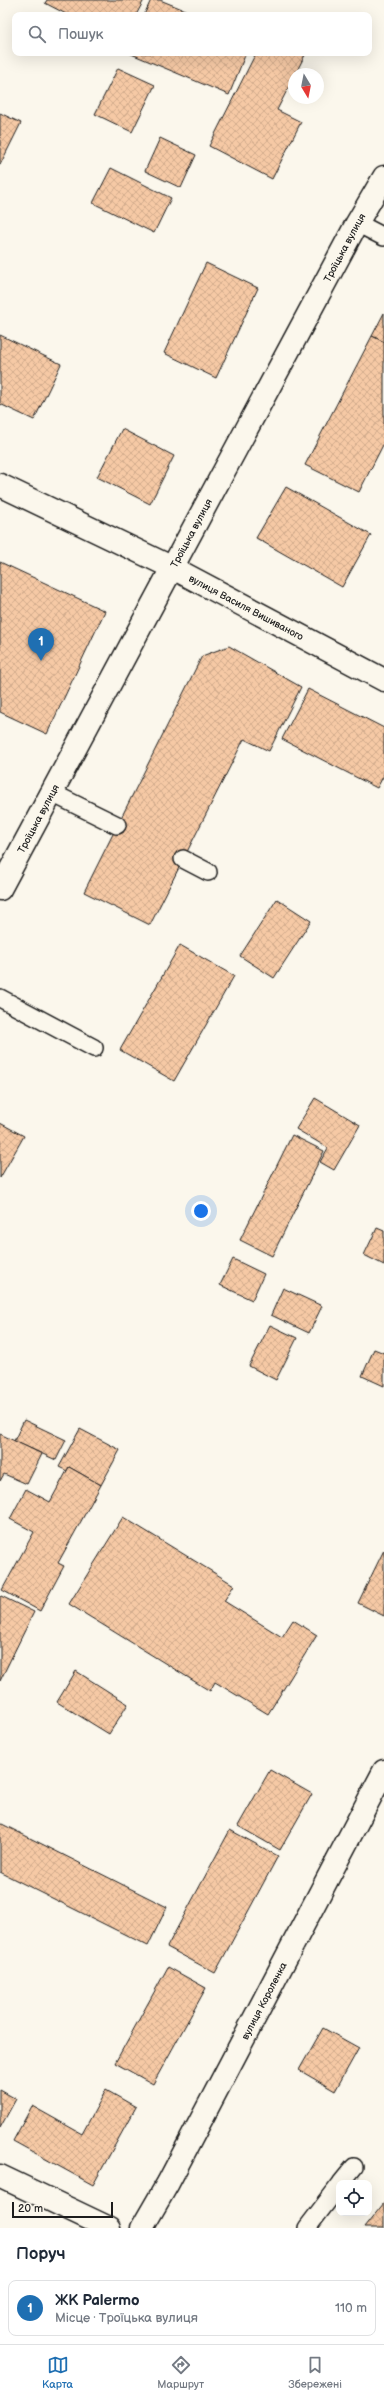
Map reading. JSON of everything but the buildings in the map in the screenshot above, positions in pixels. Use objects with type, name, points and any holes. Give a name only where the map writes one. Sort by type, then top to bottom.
[{"type":"street","name":"Троїцька вулиця","points":[[0,889],[357,223],[384,177]]},
{"type":"street","name":"вулиця Василя Вишиваного","points":[[0,486],[173,568],[384,680]]},
{"type":"street","name":"вулиця Короленка","points":[[142,2228],[168,2183],[384,1771]]},
{"type":"street","points":[[0,2176],[109,2228]]},
{"type":"lane","points":[[357,223],[384,237]]},
{"type":"lane","points":[[52,793],[117,826]]},
{"type":"lane","points":[[183,859],[208,872]]},
{"type":"lane","points":[[0,998],[94,1048]]},
{"type":"lane","points":[[344,2180],[354,2167]]},
{"type":"lane","points":[[307,2228],[336,2190]]},
{"type":"place","name":"ЖК Palermo","points":[[41,661]]}]
